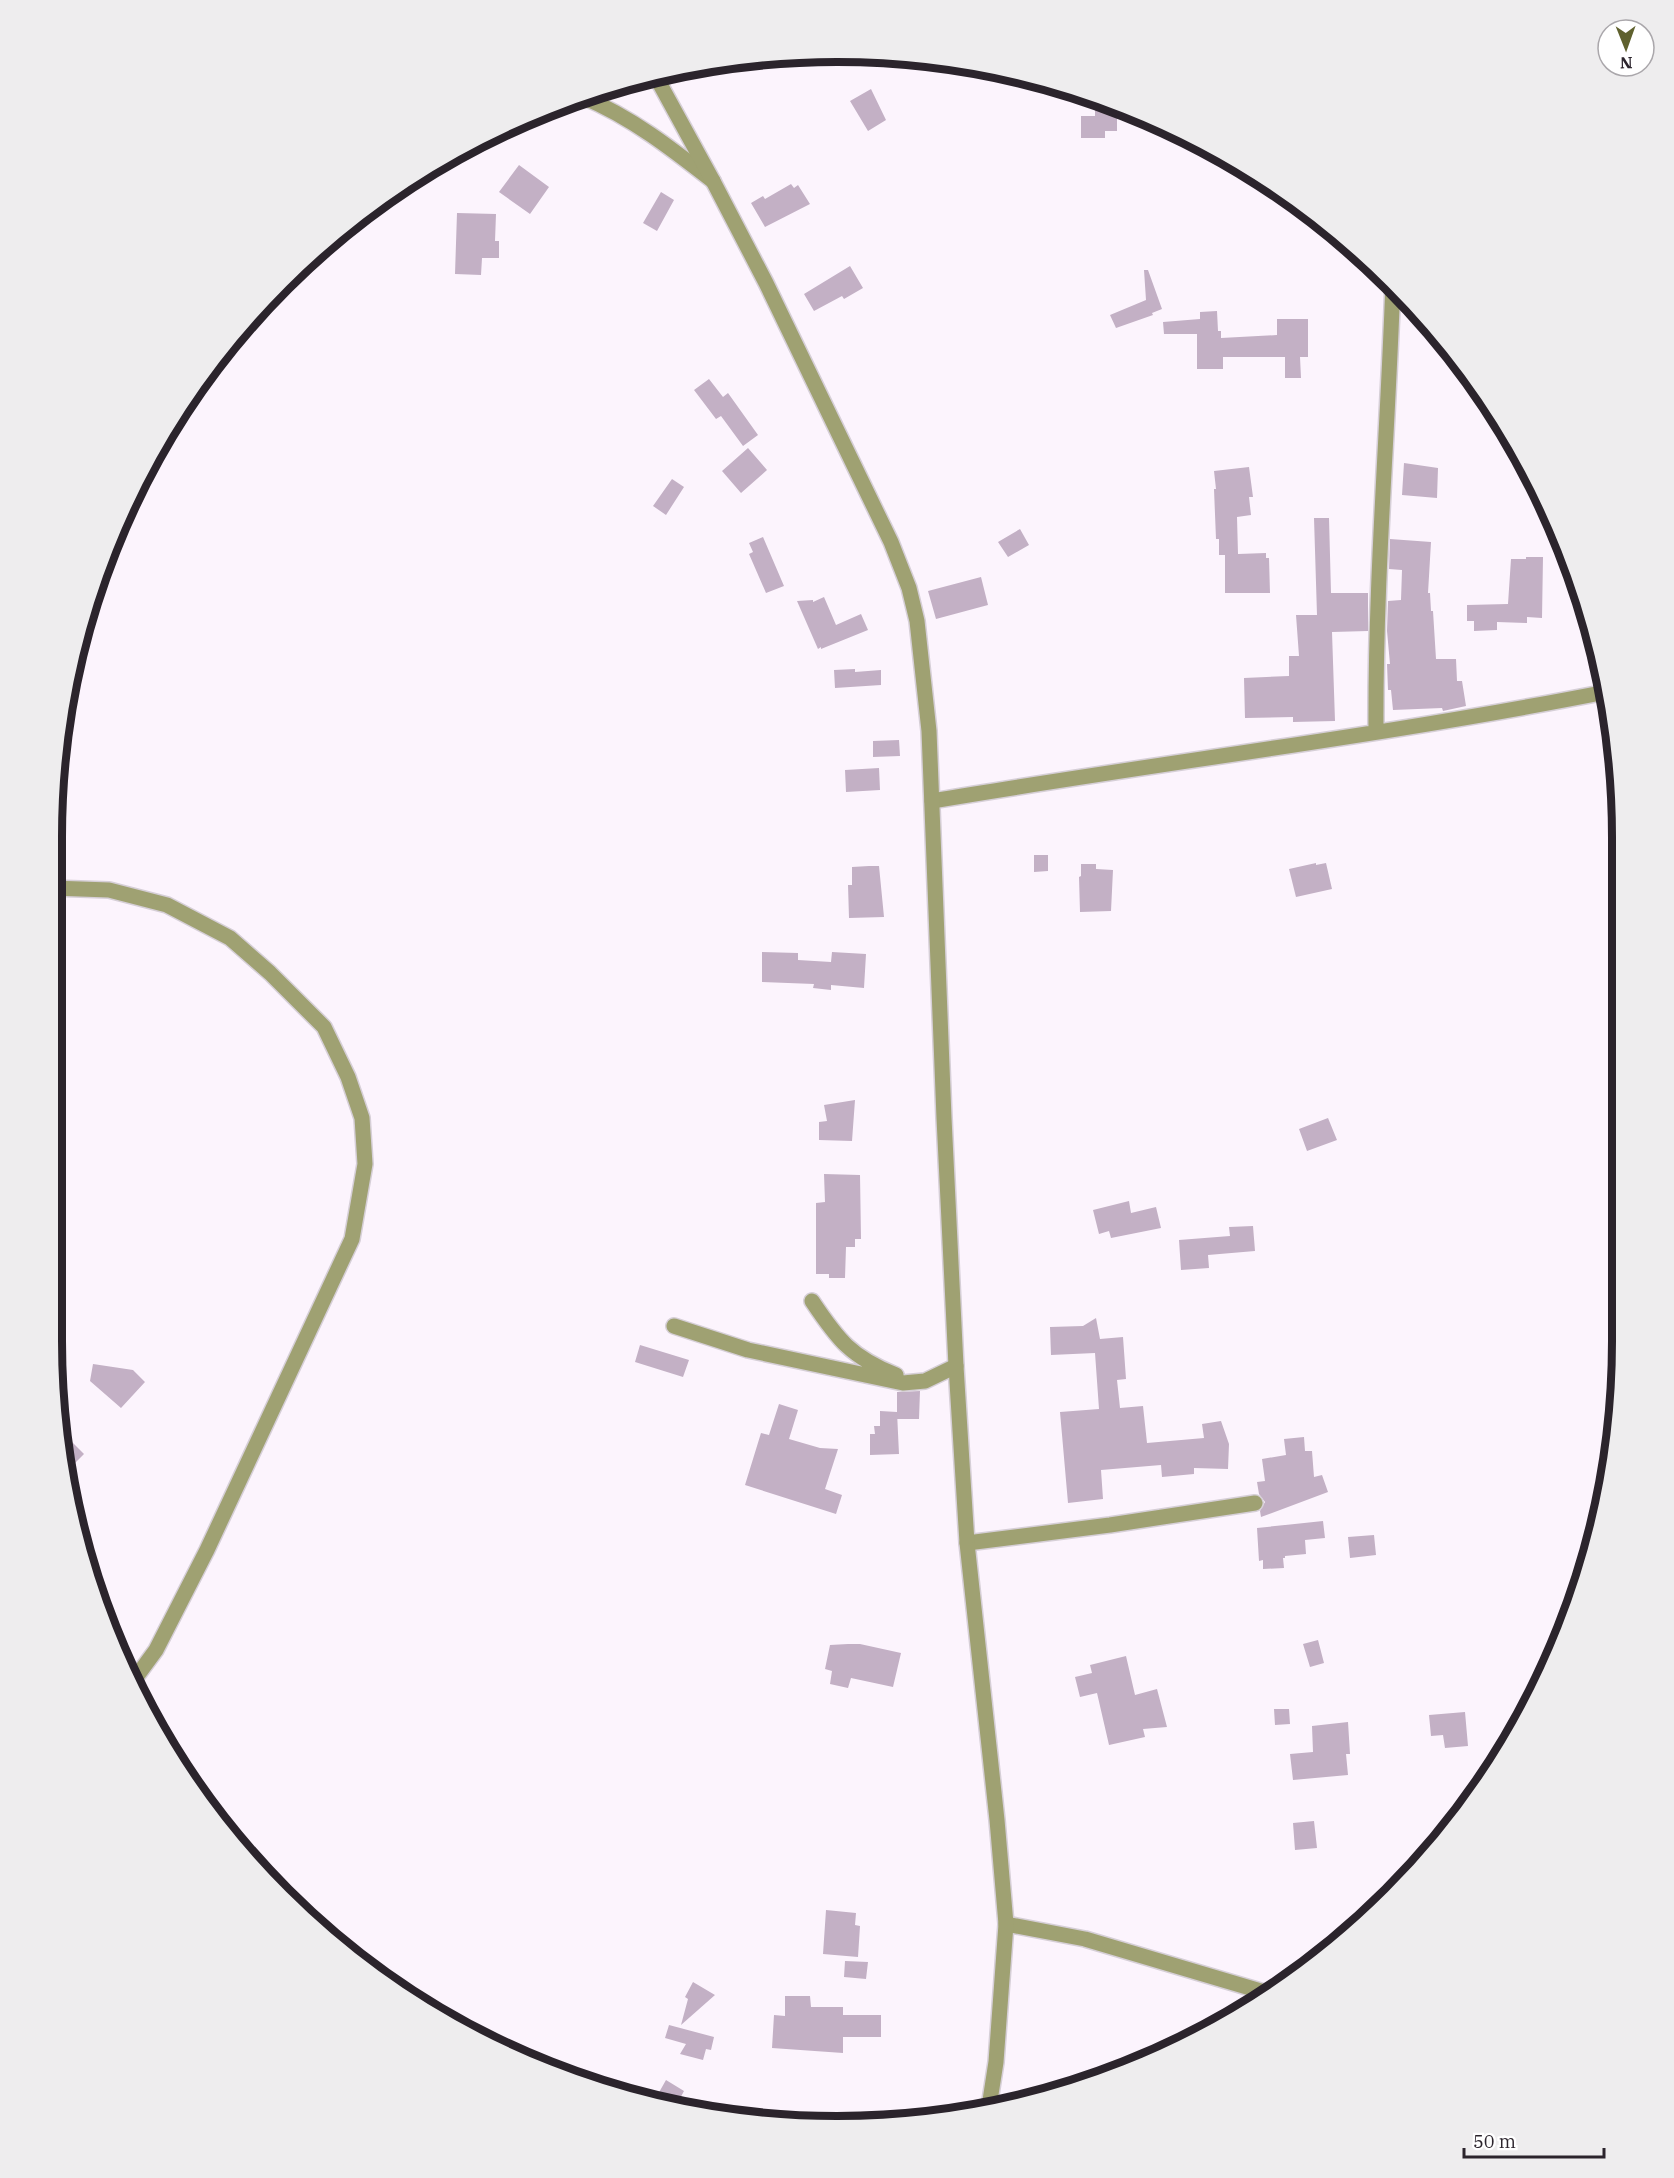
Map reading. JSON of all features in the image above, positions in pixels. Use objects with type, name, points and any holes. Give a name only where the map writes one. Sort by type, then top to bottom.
[{"type":"street","points":[[659,82],[713,181],[843,441],[891,542],[909,588],[917,621],[924,672],[932,801],[956,1366],[967,1543],[1006,1924],[996,2062],[990,2102]]},
{"type":"street","points":[[593,101],[624,117],[673,150],[713,181]]},
{"type":"street","points":[[1376,732],[1378,562],[1392,297]]},
{"type":"street","points":[[932,801],[1492,714],[1599,693]]},
{"type":"street","points":[[62,888],[109,890],[167,905],[230,938],[270,973],[324,1027],[348,1077],[362,1118],[365,1164],[352,1239],[207,1550],[156,1650],[137,1675]]},
{"type":"street","points":[[812,1301],[835,1336],[858,1356],[902,1377],[925,1381]]},
{"type":"street","points":[[674,1326],[748,1350],[903,1383],[925,1381],[956,1366]]},
{"type":"street","points":[[967,1543],[1110,1525],[1255,1503]]},
{"type":"street","points":[[1006,1924],[1085,1939],[1260,1991]]},
{"type":"building","points":[[871,89],[886,120],[868,131],[850,101]]},
{"type":"building","points":[[1100,108],[1117,115],[1117,131],[1105,131],[1105,138],[1081,138],[1081,116],[1095,116],[1095,110]]},
{"type":"building","points":[[519,165],[549,187],[530,214],[499,192]]},
{"type":"building","points":[[791,184],[794,188],[798,185],[810,204],[765,227],[751,203],[763,196],[765,199]]},
{"type":"building","points":[[661,192],[674,200],[657,231],[643,223]]},
{"type":"building","points":[[457,213],[496,214],[495,241],[499,241],[499,258],[482,258],[481,275],[455,274]]},
{"type":"building","points":[[850,266],[863,288],[844,299],[842,296],[814,311],[804,294]]},
{"type":"building","points":[[1144,270],[1148,270],[1162,309],[1152,313],[1153,315],[1116,328],[1110,315],[1146,300]]},
{"type":"building","points":[[1217,311],[1218,331],[1221,331],[1221,338],[1277,335],[1277,319],[1308,319],[1308,357],[1300,357],[1301,378],[1285,378],[1285,357],[1223,357],[1223,369],[1197,369],[1197,334],[1164,334],[1163,322],[1200,319],[1200,312]]},
{"type":"building","points":[[709,379],[723,397],[728,393],[758,435],[743,446],[721,416],[716,419],[694,390]]},
{"type":"building","points":[[748,448],[767,470],[741,493],[722,471]]},
{"type":"building","points":[[1404,463],[1438,468],[1437,498],[1402,495]]},
{"type":"building","points":[[1249,467],[1253,497],[1249,497],[1251,515],[1237,517],[1238,554],[1266,553],[1266,558],[1269,558],[1270,593],[1225,593],[1225,555],[1219,555],[1219,539],[1216,539],[1214,471]]},
{"type":"building","points":[[672,479],[684,487],[666,515],[653,506]]},
{"type":"building","points":[[1314,518],[1329,518],[1331,593],[1368,593],[1368,631],[1332,632],[1335,721],[1293,722],[1293,717],[1245,718],[1244,678],[1289,676],[1289,656],[1299,656],[1296,615],[1317,615]]},
{"type":"building","points":[[1020,529],[1029,545],[1008,557],[998,542]]},
{"type":"building","points":[[763,537],[784,586],[766,593],[749,554],[753,552],[749,543]]},
{"type":"building","points":[[1390,539],[1431,542],[1428,593],[1430,593],[1431,611],[1433,611],[1436,659],[1456,659],[1457,681],[1462,681],[1466,706],[1443,711],[1442,708],[1393,710],[1391,690],[1388,690],[1387,664],[1390,664],[1387,631],[1388,601],[1401,600],[1402,570],[1389,569]]},
{"type":"building","points":[[1526,557],[1543,557],[1542,618],[1527,617],[1527,623],[1497,622],[1497,630],[1474,631],[1474,621],[1467,621],[1467,605],[1508,604],[1511,559],[1526,559]]},
{"type":"building","points":[[981,577],[988,605],[936,619],[928,591]]},
{"type":"building","points":[[824,597],[836,625],[861,614],[868,630],[818,649],[797,601],[813,600],[813,602]]},
{"type":"building","points":[[855,669],[855,672],[881,670],[881,685],[835,688],[834,670]]},
{"type":"building","points":[[899,740],[900,756],[873,757],[873,741]]},
{"type":"building","points":[[879,768],[880,790],[846,792],[845,770]]},
{"type":"building","points":[[1034,855],[1048,855],[1048,871],[1034,872]]},
{"type":"building","points":[[1316,863],[1316,865],[1326,863],[1332,889],[1296,897],[1289,869]]},
{"type":"building","points":[[1081,864],[1096,864],[1096,869],[1113,870],[1111,911],[1080,912]]},
{"type":"building","points":[[879,866],[884,917],[849,918],[848,885],[852,885],[852,867]]},
{"type":"building","points":[[762,952],[798,953],[798,960],[831,962],[832,952],[866,954],[864,988],[831,985],[831,990],[813,988],[814,984],[762,982]]},
{"type":"building","points":[[855,1100],[852,1141],[819,1140],[819,1122],[827,1121],[824,1105]]},
{"type":"building","points":[[1328,1118],[1337,1140],[1307,1151],[1299,1129]]},
{"type":"building","points":[[824,1174],[860,1175],[861,1239],[855,1239],[855,1247],[846,1247],[845,1278],[829,1278],[829,1274],[816,1274],[816,1203],[825,1202]]},
{"type":"building","points":[[1129,1201],[1131,1213],[1156,1207],[1161,1228],[1111,1238],[1109,1231],[1099,1234],[1093,1210]]},
{"type":"building","points":[[1253,1226],[1255,1251],[1208,1255],[1209,1268],[1181,1270],[1179,1240],[1230,1236],[1229,1227]]},
{"type":"building","points":[[1096,1318],[1100,1339],[1123,1337],[1126,1379],[1117,1380],[1120,1408],[1143,1406],[1147,1443],[1204,1438],[1202,1424],[1221,1421],[1229,1444],[1228,1469],[1194,1468],[1194,1474],[1162,1477],[1161,1465],[1101,1470],[1103,1499],[1068,1503],[1060,1412],[1099,1409],[1095,1353],[1051,1355],[1050,1327],[1083,1326]]},
{"type":"building","points":[[640,1345],[689,1360],[683,1377],[635,1362]]},
{"type":"building","points":[[93,1364],[133,1370],[145,1382],[121,1408],[90,1381]]},
{"type":"building","points":[[920,1391],[919,1419],[897,1419],[897,1392]]},
{"type":"building","points":[[779,1404],[798,1410],[789,1439],[820,1448],[838,1449],[825,1489],[842,1495],[836,1514],[745,1485],[761,1433],[769,1435]]},
{"type":"building","points":[[880,1411],[897,1412],[899,1454],[870,1455],[870,1434],[875,1434],[874,1426],[880,1426]]},
{"type":"building","points":[[1304,1437],[1305,1451],[1312,1451],[1314,1477],[1322,1475],[1328,1492],[1261,1517],[1260,1511],[1265,1502],[1259,1494],[1257,1482],[1265,1481],[1262,1459],[1286,1455],[1284,1439]]},
{"type":"building","points":[[68,1438],[84,1454],[74,1464],[71,1461]]},
{"type":"building","points":[[1323,1521],[1325,1538],[1305,1540],[1306,1554],[1285,1556],[1283,1558],[1284,1568],[1263,1569],[1263,1560],[1259,1561],[1257,1528]]},
{"type":"building","points":[[1374,1535],[1376,1555],[1350,1558],[1348,1537]]},
{"type":"building","points":[[1318,1640],[1324,1663],[1310,1667],[1303,1644]]},
{"type":"building","points":[[860,1644],[901,1653],[893,1687],[851,1678],[848,1688],[830,1684],[832,1671],[825,1669],[830,1645]]},
{"type":"building","points":[[1126,1656],[1135,1695],[1157,1689],[1167,1727],[1143,1729],[1145,1737],[1109,1745],[1097,1693],[1080,1697],[1075,1677],[1092,1673],[1090,1665]]},
{"type":"building","points":[[1274,1709],[1289,1709],[1290,1724],[1275,1725]]},
{"type":"building","points":[[1465,1712],[1468,1746],[1445,1748],[1443,1735],[1431,1736],[1429,1715]]},
{"type":"building","points":[[1348,1722],[1350,1754],[1346,1754],[1348,1775],[1293,1780],[1290,1754],[1313,1752],[1312,1726]]},
{"type":"building","points":[[1314,1821],[1317,1848],[1295,1850],[1293,1823]]},
{"type":"building","points":[[826,1910],[856,1913],[855,1925],[860,1926],[858,1957],[823,1954]]},
{"type":"building","points":[[845,1961],[868,1962],[866,1979],[844,1977]]},
{"type":"building","points":[[693,1982],[715,1995],[681,2025],[688,1999],[685,1997]]},
{"type":"building","points":[[785,1996],[810,1996],[811,2007],[843,2007],[843,2015],[881,2015],[881,2037],[843,2037],[843,2053],[772,2048],[774,2015],[785,2016]]},
{"type":"building","points":[[669,2025],[714,2037],[711,2050],[706,2049],[703,2060],[680,2054],[686,2044],[665,2038]]},
{"type":"building","points":[[666,2080],[684,2091],[679,2100],[657,2095]]}]
